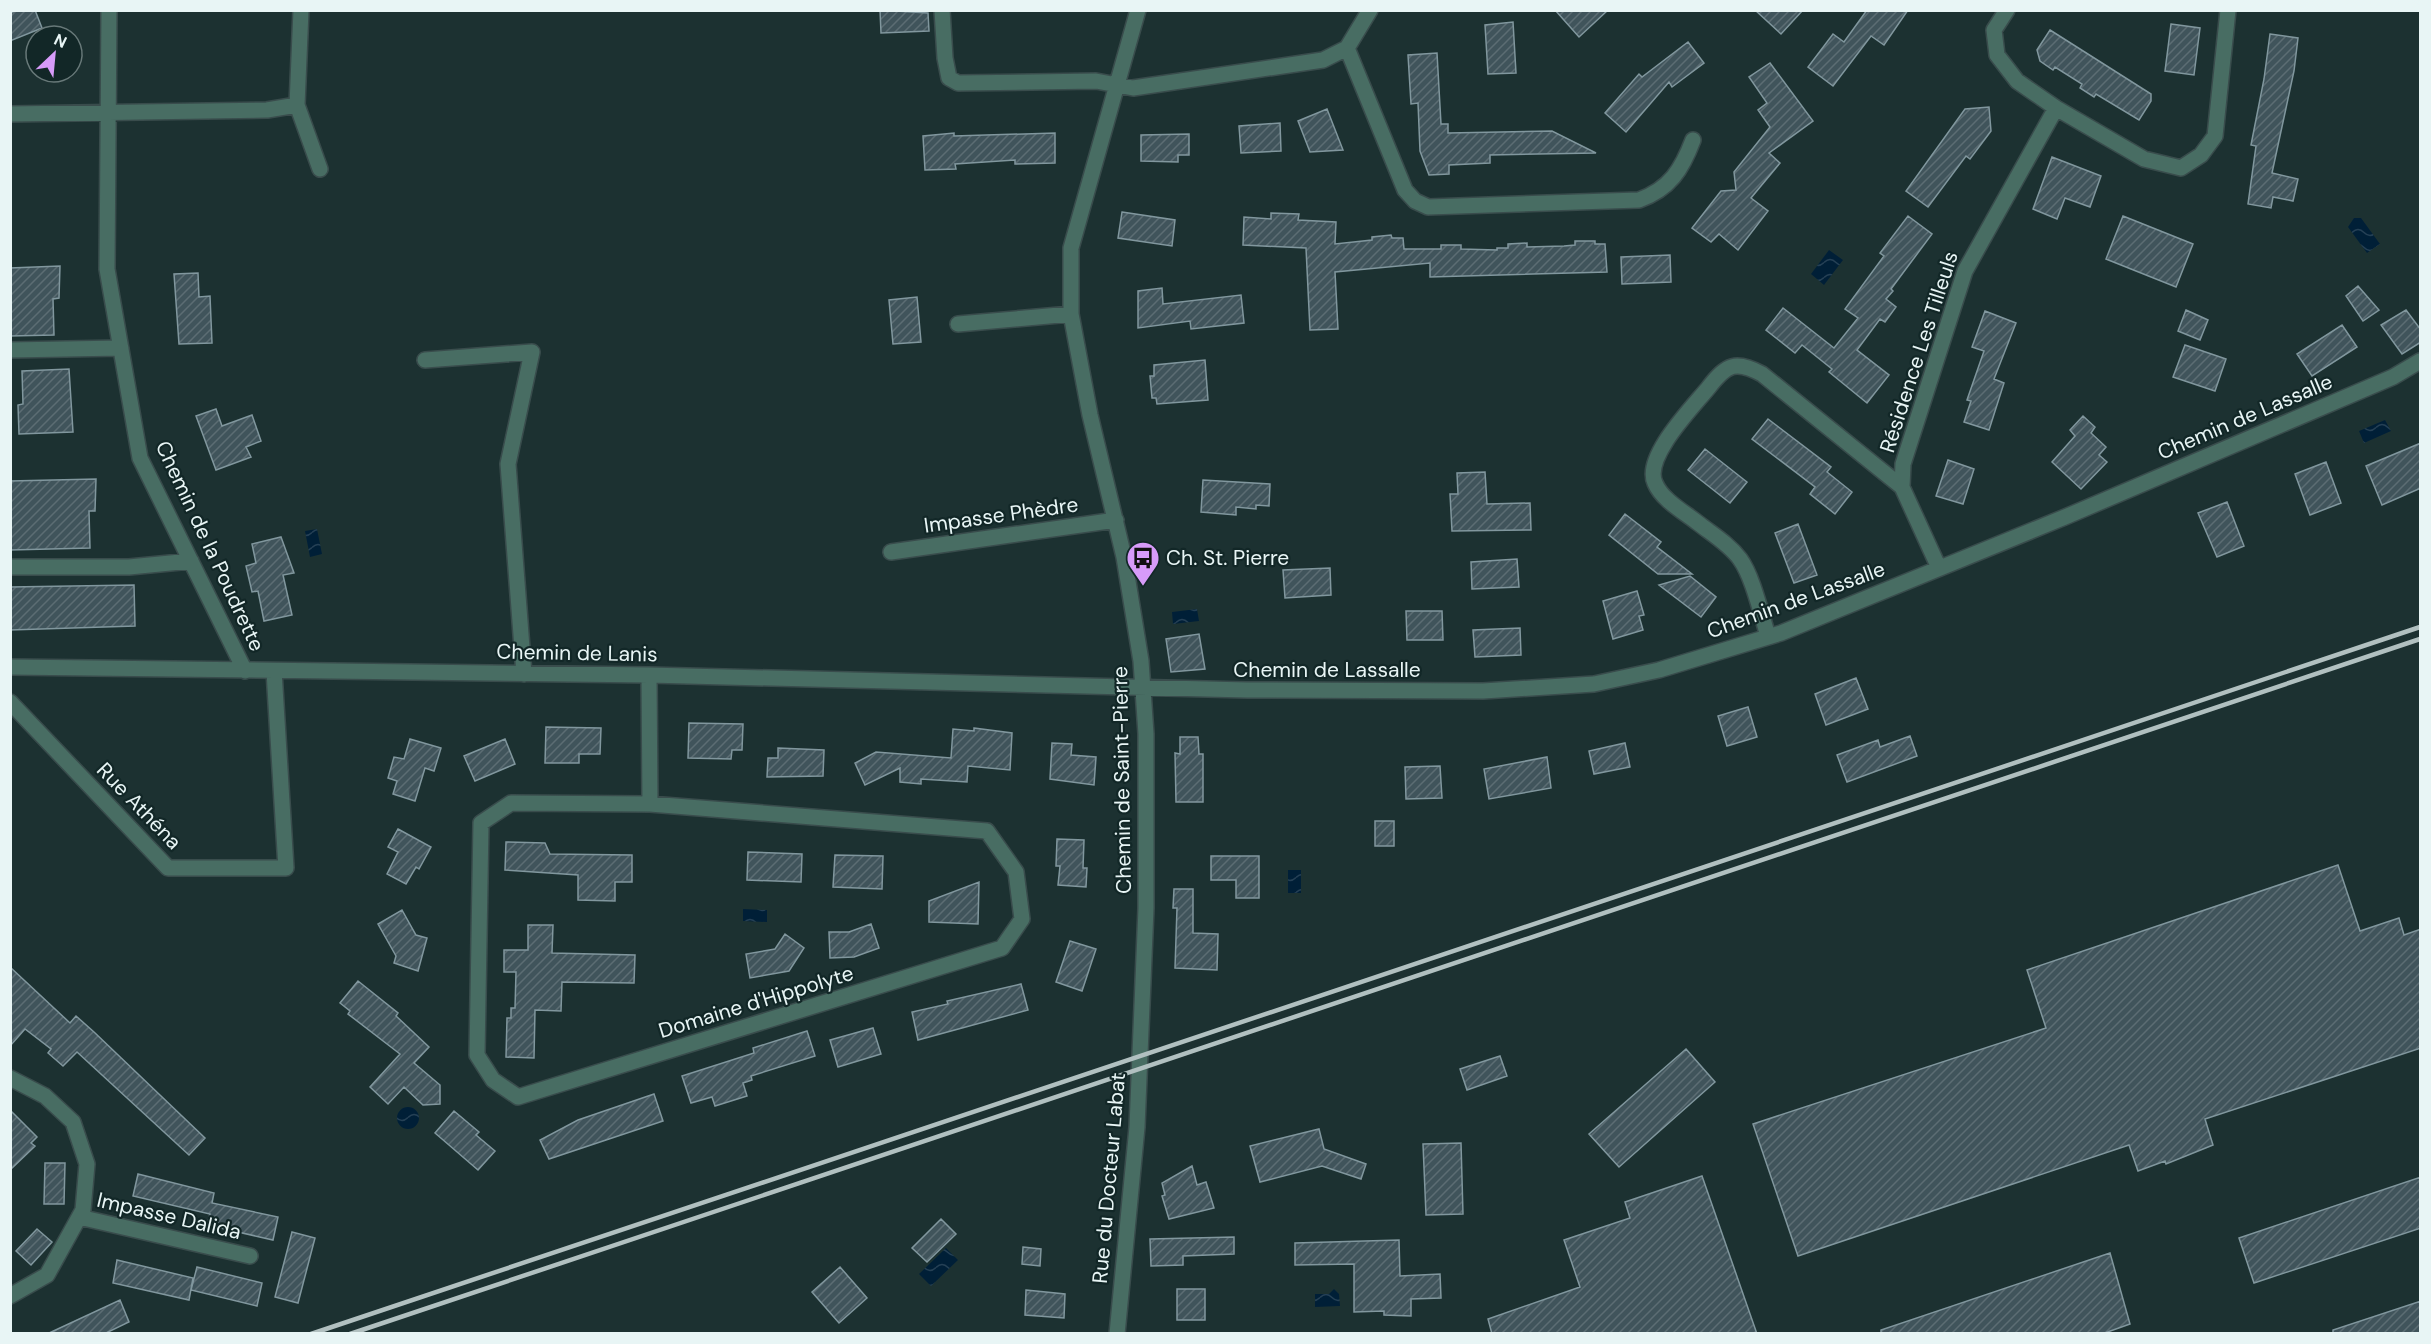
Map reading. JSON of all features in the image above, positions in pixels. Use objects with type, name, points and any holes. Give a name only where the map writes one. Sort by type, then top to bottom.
[{"type":"street","name":"Chemin de la Poudrette","points":[[109,10],[107,269],[140,458],[245,671]]},
{"type":"street","points":[[301,10],[297,105],[320,169]]},
{"type":"street","points":[[942,10],[945,58],[949,78],[958,83],[1096,81],[1133,88],[1323,60],[1347,48],[1370,10]]},
{"type":"street","name":"Chemin de Saint-Pierre","points":[[1138,10],[1071,248],[1071,314],[1090,414],[1128,578],[1143,689],[1146,908],[1141,1025]]},
{"type":"street","points":[[2007,10],[1994,30],[1997,55],[2017,81],[2056,108],[2144,159],[2181,168],[2201,155],[2214,136],[2228,10]]},
{"type":"street","points":[[1347,48],[1405,190],[1415,201],[1428,207],[1639,200],[1666,187],[1681,166],[1693,140]]},
{"type":"street","points":[[10,114],[267,110],[297,105]]},
{"type":"street","name":"Résidence Les Tilleuls","points":[[1902,487],[1905,457],[1965,271],[2056,108]]},
{"type":"street","points":[[958,324],[1071,314]]},
{"type":"street","points":[[10,350],[121,348]]},
{"type":"street","points":[[425,360],[531,352],[508,464],[524,674]]},
{"type":"street","name":"Chemin de Lassalle","points":[[1143,689],[1401,691],[1561,688],[1626,678],[1768,636],[1939,568],[2393,377],[2421,361]]},
{"type":"street","name":"Résidence Les Tilleuls","points":[[1768,636],[1741,560],[1723,542],[1663,494],[1654,482],[1652,472],[1662,447],[1721,372],[1737,365],[1749,367],[1762,374],[1902,487],[1939,568]]},
{"type":"street","name":"Impasse Phèdre","points":[[891,552],[1116,520]]},
{"type":"street","points":[[10,567],[129,567],[191,561]]},
{"type":"street","name":"Chemin de Lanis","points":[[10,667],[649,675],[1143,689]]},
{"type":"street","name":"Rue Athéna","points":[[10,702],[168,868],[286,868],[274,671]]},
{"type":"street","points":[[649,675],[650,804]]},
{"type":"street","name":"Domaine d'Hippolyte","points":[[511,803],[650,804],[987,831],[1016,872],[1022,919],[1002,948],[518,1097],[493,1080],[477,1055],[481,823],[511,803]]},
{"type":"street","name":"Rue du Docteur Labat","points":[[1117,1334],[1137,1127],[1141,1025]]},
{"type":"street","points":[[10,1078],[45,1096],[74,1122],[87,1164],[83,1210],[48,1275],[10,1296]]},
{"type":"street","name":"Impasse Dalida","points":[[79,1217],[250,1256]]},
{"type":"water","points":[[2354,218],[2361,218],[2380,244],[2367,253],[2348,227]]},
{"type":"water","points":[[1829,250],[1843,260],[1824,285],[1811,274]]},
{"type":"water","points":[[2385,420],[2391,431],[2364,443],[2359,431]]},
{"type":"water","points":[[317,529],[322,554],[310,557],[305,531]]},
{"type":"water","points":[[1197,609],[1199,621],[1173,624],[1172,612]]},
{"type":"water","points":[[1288,870],[1301,870],[1301,893],[1288,893]]},
{"type":"water","points":[[743,909],[767,910],[767,922],[743,921]]},
{"type":"water","points":[[404,1107],[412,1107],[419,1114],[419,1122],[412,1129],[404,1129],[397,1122],[397,1114]]},
{"type":"water","points":[[946,1248],[958,1260],[931,1286],[919,1274]]},
{"type":"water","points":[[1334,1289],[1339,1294],[1340,1306],[1315,1307],[1315,1294],[1329,1294]]},
{"type":"building","points":[[17,10],[35,10],[40,24],[24,24],[24,35],[10,41],[10,13]]},
{"type":"building","points":[[880,10],[928,13],[929,31],[881,33]]},
{"type":"building","points":[[1555,10],[1608,10],[1579,37]]},
{"type":"building","points":[[1755,10],[1803,10],[1781,34]]},
{"type":"building","points":[[1867,10],[1908,10],[1884,45],[1871,36],[1833,86],[1808,67],[1833,34],[1844,42]]},
{"type":"building","points":[[1513,22],[1516,73],[1488,74],[1485,25]]},
{"type":"building","points":[[2171,24],[2200,28],[2194,75],[2165,71]]},
{"type":"building","points":[[2050,30],[2151,94],[2151,101],[2139,120],[2096,94],[2094,97],[2080,88],[2082,84],[2055,67],[2053,70],[2040,61],[2037,50]]},
{"type":"building","points":[[2270,34],[2298,38],[2294,71],[2272,173],[2298,179],[2293,201],[2273,197],[2271,208],[2248,204],[2256,146],[2251,145]]},
{"type":"building","points":[[1688,42],[1704,63],[1672,87],[1669,82],[1626,132],[1605,113],[1639,74],[1642,77]]},
{"type":"building","points":[[1437,53],[1441,124],[1448,124],[1448,133],[1552,131],[1596,153],[1490,155],[1490,163],[1449,165],[1449,174],[1429,175],[1420,151],[1418,103],[1411,104],[1408,55]]},
{"type":"building","points":[[1770,63],[1813,121],[1769,153],[1780,163],[1751,198],[1768,211],[1738,250],[1719,234],[1711,242],[1692,228],[1721,191],[1736,190],[1734,172],[1770,127],[1758,110],[1767,103],[1749,77]]},
{"type":"building","points":[[1989,107],[1991,131],[1970,159],[1966,156],[1928,207],[1906,191],[1965,109]]},
{"type":"building","points":[[1327,109],[1343,150],[1310,152],[1298,121]]},
{"type":"building","points":[[1280,123],[1281,151],[1241,153],[1239,126]]},
{"type":"building","points":[[954,133],[954,136],[1055,133],[1055,163],[1015,164],[1015,160],[955,164],[956,169],[925,170],[923,136]]},
{"type":"building","points":[[1189,134],[1189,155],[1178,155],[1178,162],[1141,161],[1141,135]]},
{"type":"building","points":[[2052,157],[2101,176],[2090,207],[2065,198],[2057,219],[2033,209]]},
{"type":"building","points":[[1122,212],[1175,220],[1172,246],[1118,238]]},
{"type":"building","points":[[1271,213],[1299,214],[1298,220],[1336,222],[1335,244],[1372,240],[1372,237],[1391,235],[1392,238],[1403,238],[1404,249],[1441,249],[1441,245],[1461,245],[1461,249],[1497,250],[1497,248],[1508,248],[1508,244],[1527,243],[1527,247],[1564,246],[1575,245],[1575,241],[1595,241],[1595,244],[1605,244],[1607,272],[1430,277],[1430,263],[1335,272],[1338,329],[1310,330],[1306,248],[1243,245],[1244,217],[1271,219]]},
{"type":"building","points":[[1908,216],[1932,234],[1886,299],[1896,307],[1885,322],[1880,319],[1857,350],[1889,375],[1867,403],[1829,372],[1832,369],[1802,345],[1795,353],[1766,330],[1783,308],[1834,348],[1858,318],[1845,309],[1884,256],[1880,253]]},
{"type":"building","points":[[2123,216],[2193,244],[2176,287],[2106,259]]},
{"type":"building","points":[[1670,255],[1671,282],[1622,284],[1621,257]]},
{"type":"building","points":[[60,266],[59,298],[53,299],[54,335],[10,336],[10,268]]},
{"type":"building","points":[[198,273],[199,297],[210,296],[212,343],[179,344],[174,274]]},
{"type":"building","points":[[2358,286],[2379,310],[2363,321],[2346,296]]},
{"type":"building","points":[[1162,288],[1163,304],[1241,295],[1244,323],[1191,329],[1190,321],[1138,328],[1138,291]]},
{"type":"building","points":[[917,297],[921,342],[893,344],[889,300]]},
{"type":"building","points":[[2186,310],[2208,320],[2200,340],[2178,331]]},
{"type":"building","points":[[2406,310],[2421,330],[2421,342],[2402,354],[2381,325]]},
{"type":"building","points":[[1985,311],[2016,323],[1994,379],[2004,383],[1989,430],[1964,422],[1971,401],[1967,400],[1984,351],[1972,347]]},
{"type":"building","points":[[2342,325],[2357,347],[2312,376],[2297,354]]},
{"type":"building","points":[[2185,345],[2226,359],[2215,391],[2173,377]]},
{"type":"building","points":[[1205,360],[1208,400],[1157,404],[1156,398],[1152,398],[1150,376],[1154,376],[1154,365]]},
{"type":"building","points":[[69,369],[73,432],[19,434],[18,405],[23,404],[22,371]]},
{"type":"building","points":[[216,409],[222,426],[252,415],[261,441],[246,447],[251,457],[216,470],[196,416]]},
{"type":"building","points":[[2083,416],[2095,427],[2091,433],[2106,447],[2099,455],[2107,462],[2081,489],[2052,462],[2075,436],[2070,430]]},
{"type":"building","points":[[1768,419],[1831,467],[1827,472],[1852,492],[1835,514],[1810,494],[1815,487],[1752,439]]},
{"type":"building","points":[[2421,443],[2421,488],[2382,505],[2366,466]]},
{"type":"building","points":[[1705,449],[1747,482],[1730,503],[1688,470]]},
{"type":"building","points":[[1948,460],[1974,469],[1963,504],[1936,496]]},
{"type":"building","points":[[2326,462],[2341,503],[2310,515],[2295,474]]},
{"type":"building","points":[[1485,472],[1487,504],[1530,503],[1531,530],[1452,531],[1450,494],[1458,494],[1457,473]]},
{"type":"building","points":[[96,479],[95,511],[89,511],[90,548],[10,550],[10,481]]},
{"type":"building","points":[[1203,480],[1270,484],[1269,506],[1256,505],[1256,509],[1236,507],[1236,515],[1201,512]]},
{"type":"building","points":[[2227,502],[2244,546],[2217,557],[2198,513]]},
{"type":"building","points":[[1625,514],[1661,542],[1657,547],[1692,574],[1658,574],[1609,535]]},
{"type":"building","points":[[1798,524],[1817,575],[1794,583],[1775,533]]},
{"type":"building","points":[[281,537],[294,573],[283,575],[292,615],[264,621],[258,591],[252,592],[246,566],[256,563],[252,544]]},
{"type":"building","points":[[1517,559],[1519,587],[1472,589],[1471,562]]},
{"type":"building","points":[[1330,568],[1331,595],[1285,598],[1283,570]]},
{"type":"building","points":[[1690,576],[1716,597],[1701,617],[1659,585]]},
{"type":"building","points":[[134,585],[135,626],[10,630],[10,587]]},
{"type":"building","points":[[1637,591],[1644,615],[1639,616],[1643,630],[1613,639],[1603,601]]},
{"type":"building","points":[[1406,611],[1442,611],[1443,640],[1407,640]]},
{"type":"building","points":[[1520,628],[1521,655],[1475,657],[1473,630]]},
{"type":"building","points":[[1199,634],[1205,669],[1171,672],[1166,639]]},
{"type":"building","points":[[1856,678],[1868,709],[1826,725],[1815,694]]},
{"type":"building","points":[[1748,707],[1757,737],[1727,746],[1718,716]]},
{"type":"building","points":[[689,723],[743,724],[742,750],[732,750],[731,759],[688,758]]},
{"type":"building","points":[[546,727],[601,728],[600,754],[579,754],[579,763],[545,763]]},
{"type":"building","points":[[974,728],[1012,733],[1010,770],[968,766],[967,782],[921,779],[921,784],[900,782],[900,768],[865,785],[855,763],[876,752],[951,758],[953,729],[974,731]]},
{"type":"building","points":[[1910,736],[1917,756],[1847,782],[1837,755],[1878,740],[1880,747]]},
{"type":"building","points":[[1180,737],[1198,737],[1199,754],[1203,754],[1203,802],[1176,802],[1175,753],[1180,754]]},
{"type":"building","points":[[410,739],[441,748],[434,771],[425,768],[415,801],[393,794],[397,781],[388,778],[394,757],[404,759]]},
{"type":"building","points":[[505,739],[515,764],[475,781],[464,756]]},
{"type":"building","points":[[1052,743],[1072,744],[1071,755],[1096,757],[1094,785],[1050,779]]},
{"type":"building","points":[[1625,743],[1630,767],[1594,774],[1589,751]]},
{"type":"building","points":[[778,748],[824,750],[823,776],[767,777],[768,758],[778,758]]},
{"type":"building","points":[[1547,757],[1551,788],[1489,799],[1484,769]]},
{"type":"building","points":[[1440,766],[1442,798],[1406,799],[1405,767]]},
{"type":"building","points":[[1375,821],[1394,821],[1394,846],[1375,846]]},
{"type":"building","points":[[398,829],[431,847],[419,869],[416,867],[406,884],[387,874],[398,852],[388,847]]},
{"type":"building","points":[[1057,839],[1084,840],[1083,868],[1087,868],[1086,887],[1058,885],[1060,866],[1056,866]]},
{"type":"building","points":[[506,842],[545,843],[550,854],[632,855],[632,882],[615,882],[615,901],[578,900],[578,875],[505,870]]},
{"type":"building","points":[[748,852],[802,854],[801,882],[747,880]]},
{"type":"building","points":[[835,855],[883,856],[882,889],[833,887]]},
{"type":"building","points":[[1211,856],[1259,856],[1259,898],[1236,898],[1236,880],[1211,880]]},
{"type":"building","points":[[2338,865],[2360,931],[2399,918],[2404,935],[2421,929],[2421,1048],[2205,1119],[2213,1145],[2166,1164],[2165,1161],[2138,1171],[2129,1145],[1798,1256],[1753,1124],[2046,1028],[2027,970]]},
{"type":"building","points":[[979,882],[978,924],[929,922],[929,901]]},
{"type":"building","points":[[1174,889],[1193,889],[1193,933],[1218,934],[1217,970],[1175,968],[1177,908],[1173,908]]},
{"type":"building","points":[[402,910],[416,935],[427,938],[418,971],[394,963],[396,956],[378,924]]},
{"type":"building","points":[[871,924],[879,948],[854,957],[830,958],[829,932],[849,932]]},
{"type":"building","points":[[528,925],[553,925],[552,953],[635,955],[634,983],[562,982],[561,1011],[535,1010],[534,1058],[506,1057],[507,1018],[511,1018],[511,1008],[515,1008],[516,972],[504,972],[504,950],[528,950]]},
{"type":"building","points":[[785,934],[804,948],[789,971],[750,978],[746,954],[775,949]]},
{"type":"building","points":[[1070,941],[1096,949],[1082,991],[1056,982]]},
{"type":"building","points":[[10,967],[70,1023],[76,1016],[205,1138],[189,1155],[77,1052],[63,1066],[48,1053],[51,1049],[25,1029],[10,1046]]},
{"type":"building","points":[[358,981],[398,1013],[396,1016],[429,1047],[414,1063],[440,1085],[440,1104],[423,1105],[404,1087],[388,1104],[370,1087],[400,1054],[348,1014],[350,1011],[340,1003]]},
{"type":"building","points":[[1021,984],[1028,1010],[918,1040],[912,1012],[948,1004],[947,1001]]},
{"type":"building","points":[[873,1028],[881,1054],[838,1067],[830,1040]]},
{"type":"building","points":[[807,1031],[815,1056],[751,1076],[752,1080],[743,1083],[747,1096],[715,1106],[712,1097],[691,1103],[682,1076],[754,1053],[753,1048]]},
{"type":"building","points":[[1686,1049],[1715,1082],[1619,1167],[1589,1134]]},
{"type":"building","points":[[1500,1056],[1507,1076],[1467,1090],[1460,1069]]},
{"type":"building","points":[[654,1094],[663,1121],[549,1159],[540,1140],[578,1120]]},
{"type":"building","points":[[10,1110],[37,1137],[31,1143],[35,1146],[10,1170]]},
{"type":"building","points":[[454,1111],[479,1132],[476,1135],[495,1151],[478,1170],[435,1133]]},
{"type":"building","points":[[1319,1129],[1324,1149],[1366,1164],[1361,1179],[1322,1166],[1260,1182],[1250,1146]]},
{"type":"building","points":[[1461,1143],[1463,1214],[1426,1215],[1423,1144]]},
{"type":"building","points":[[45,1163],[65,1163],[64,1204],[44,1204]]},
{"type":"building","points":[[1192,1166],[1197,1185],[1206,1182],[1214,1208],[1169,1219],[1162,1196],[1165,1195],[1162,1183]]},
{"type":"building","points":[[138,1174],[214,1193],[212,1203],[278,1217],[273,1240],[207,1225],[210,1214],[133,1196]]},
{"type":"building","points":[[1702,1176],[1757,1334],[1492,1334],[1488,1319],[1580,1287],[1564,1240],[1630,1218],[1625,1202]]},
{"type":"building","points":[[2421,1177],[2421,1228],[2254,1283],[2239,1238]]},
{"type":"building","points":[[941,1219],[956,1234],[927,1262],[912,1248]]},
{"type":"building","points":[[37,1229],[52,1242],[31,1265],[16,1251]]},
{"type":"building","points":[[292,1232],[315,1238],[298,1303],[275,1297]]},
{"type":"building","points":[[1234,1237],[1234,1254],[1183,1256],[1183,1265],[1151,1266],[1150,1239]]},
{"type":"building","points":[[1399,1240],[1400,1276],[1440,1274],[1441,1298],[1411,1299],[1411,1316],[1384,1315],[1384,1311],[1354,1312],[1354,1264],[1295,1265],[1295,1243]]},
{"type":"building","points":[[1023,1247],[1041,1249],[1040,1266],[1022,1264]]},
{"type":"building","points":[[2110,1253],[2130,1324],[2102,1334],[1881,1334],[1881,1330]]},
{"type":"building","points":[[117,1260],[193,1278],[189,1300],[113,1283]]},
{"type":"building","points":[[197,1267],[262,1283],[257,1306],[191,1290]]},
{"type":"building","points":[[840,1267],[867,1298],[839,1323],[812,1292]]},
{"type":"building","points":[[1177,1289],[1205,1289],[1205,1320],[1177,1320]]},
{"type":"building","points":[[1026,1290],[1065,1294],[1064,1318],[1025,1315]]},
{"type":"building","points":[[120,1300],[129,1322],[104,1334],[47,1334]]},
{"type":"building","points":[[2421,1301],[2421,1334],[2333,1334],[2333,1330]]},
{"type":"railway","points":[[311,1334],[2420,627]]},
{"type":"railway","points":[[350,1334],[2420,639]]},
{"type":"place","name":"Ch. St. Pierre","points":[[1143,587]]}]
